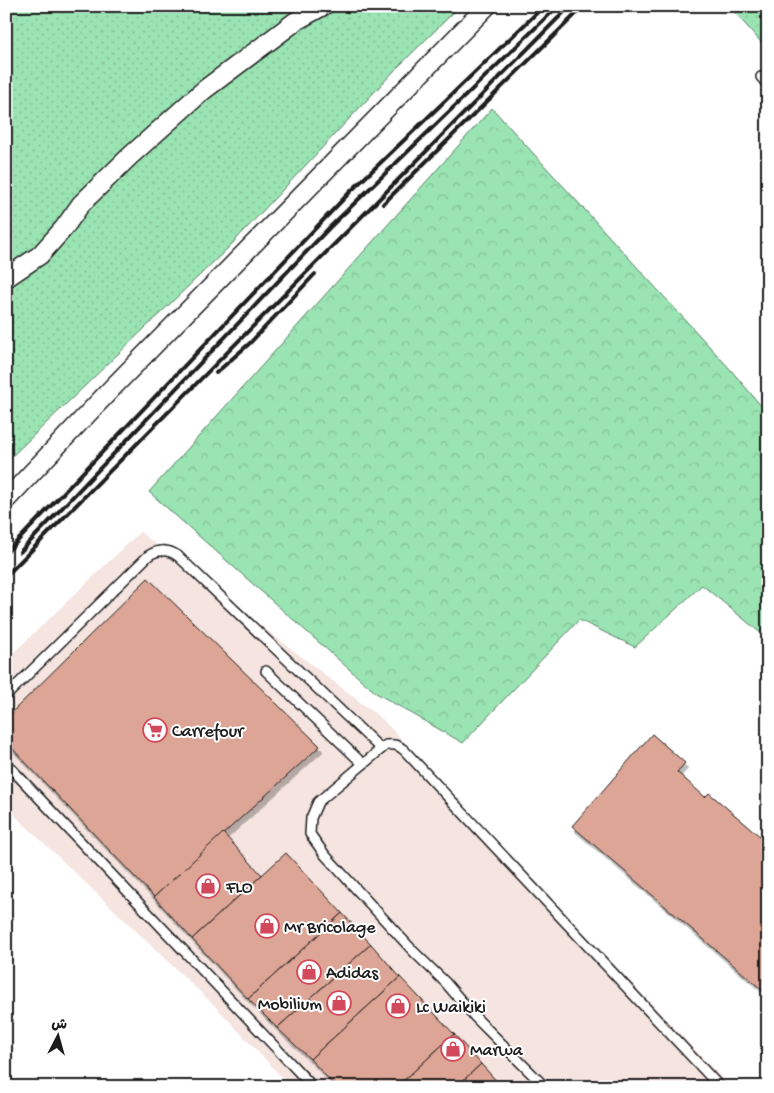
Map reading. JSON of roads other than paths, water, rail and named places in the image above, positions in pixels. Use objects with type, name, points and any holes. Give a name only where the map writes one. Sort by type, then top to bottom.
[{"type":"street","points":[[6,278],[40,255],[64,228],[81,204],[129,157],[204,90],[296,21],[323,6]]},
{"type":"street","points":[[6,500],[114,386],[488,6]]},
{"type":"lane","points":[[6,696],[148,556],[153,552],[166,550],[178,556],[381,749]]},
{"type":"lane","points":[[266,671],[363,764]]},
{"type":"lane","points":[[545,1087],[408,946],[325,855],[310,834],[312,818],[318,802],[386,746],[392,744],[404,750],[720,1087]]},
{"type":"lane","points":[[6,763],[313,1087]]},
{"type":"railway","points":[[6,553],[351,191],[544,6]]},
{"type":"railway","points":[[20,552],[330,227],[558,6]]},
{"type":"railway","points":[[6,576],[570,6]]},
{"type":"railway","points":[[383,204],[584,6]]},
{"type":"railway","points":[[216,373],[250,343],[315,274]]},
{"type":"place","name":"Carrefour","points":[[155,730]]},
{"type":"place","name":"FLO","points":[[208,886]]},
{"type":"place","name":"Mr Bricolage","points":[[267,926]]},
{"type":"place","name":"Adidas","points":[[309,972]]},
{"type":"place","name":"Mobilium","points":[[339,1003]]},
{"type":"place","name":"Lc Waikiki","points":[[398,1006]]},
{"type":"place","name":"Marwa","points":[[453,1049]]}]
